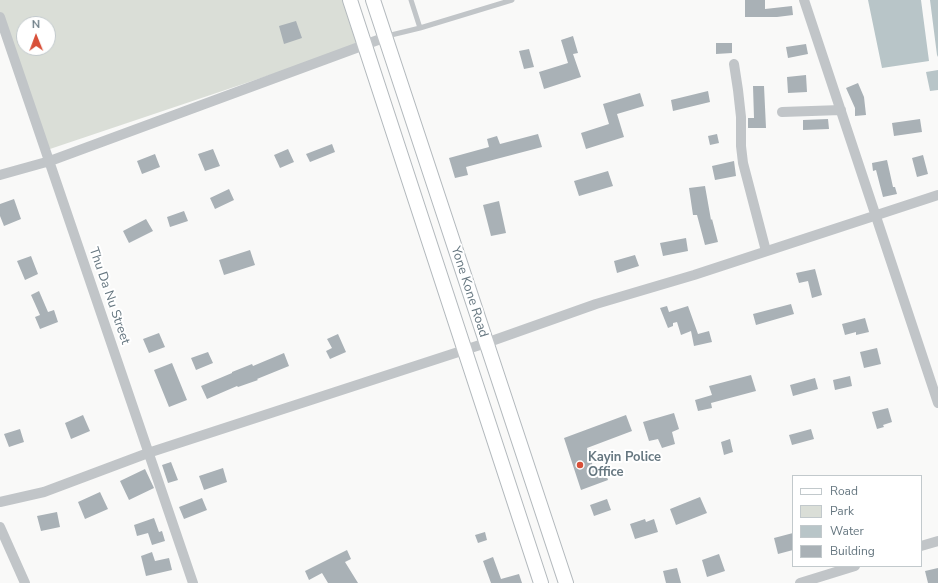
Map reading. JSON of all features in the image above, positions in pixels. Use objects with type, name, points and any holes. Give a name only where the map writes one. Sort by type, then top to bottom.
[{"type":"street","points":[[350,0],[541,583]]},
{"type":"street","name":"Yone Kone Road","points":[[373,0],[566,583]]},
{"type":"street","points":[[804,0],[938,403]]},
{"type":"street","name":"Thu Da Nu Street","points":[[0,17],[193,583]]},
{"type":"street","points":[[0,175],[50,162],[386,36]]},
{"type":"street","points":[[734,64],[741,117],[741,146],[743,163],[766,251]]},
{"type":"street","points":[[782,112],[841,110]]},
{"type":"street","points":[[0,502],[44,492],[148,453],[486,343],[596,304],[694,275],[938,195]]},
{"type":"street","points":[[426,229],[446,223]]},
{"type":"street","points":[[0,527],[25,583]]},
{"type":"street","points":[[922,546],[938,541]]},
{"type":"street","points":[[800,583],[852,567]]},
{"type":"lane","points":[[411,0],[420,28]]},
{"type":"lane","points":[[386,36],[420,28],[512,0]]},
{"type":"green space","points":[[0,0],[350,0],[365,43],[44,151],[0,18]]},
{"type":"water","points":[[868,0],[921,0],[929,61],[882,68]]},
{"type":"water","points":[[930,0],[938,0],[938,57],[937,55]]},
{"type":"water","points":[[938,70],[938,90],[930,91],[926,72]]},
{"type":"building","points":[[745,0],[765,0],[765,9],[792,6],[793,15],[777,17],[745,17]]},
{"type":"building","points":[[296,21],[302,38],[284,44],[279,26]]},
{"type":"building","points":[[573,36],[578,53],[573,54],[581,77],[544,89],[539,72],[568,63],[561,40]]},
{"type":"building","points":[[716,43],[732,43],[732,53],[716,54]]},
{"type":"building","points":[[806,44],[808,54],[788,58],[786,47]]},
{"type":"building","points":[[529,49],[534,67],[524,69],[519,51]]},
{"type":"building","points":[[806,75],[807,92],[788,93],[787,77]]},
{"type":"building","points":[[858,83],[864,97],[866,115],[855,116],[855,108],[846,88]]},
{"type":"building","points":[[753,86],[764,86],[766,128],[748,128],[748,118],[754,118]]},
{"type":"building","points":[[708,91],[710,102],[673,111],[671,100]]},
{"type":"building","points":[[640,93],[644,106],[617,114],[624,137],[586,149],[581,133],[609,124],[603,104]]},
{"type":"building","points":[[828,119],[829,129],[803,130],[803,120]]},
{"type":"building","points":[[920,119],[922,132],[894,136],[892,123]]},
{"type":"building","points":[[538,134],[542,147],[466,167],[468,175],[455,178],[449,158],[489,147],[487,139],[497,136],[500,144]]},
{"type":"building","points":[[717,134],[719,143],[710,145],[708,136]]},
{"type":"building","points":[[332,144],[335,152],[310,162],[306,154]]},
{"type":"building","points":[[213,149],[220,166],[205,171],[198,154]]},
{"type":"building","points":[[288,149],[294,162],[280,168],[274,155]]},
{"type":"building","points":[[155,154],[160,167],[142,174],[137,161]]},
{"type":"building","points":[[923,155],[928,174],[917,177],[912,158]]},
{"type":"building","points":[[887,160],[893,187],[895,187],[897,194],[883,197],[876,170],[873,171],[872,163]]},
{"type":"building","points":[[734,161],[736,176],[715,180],[712,166]]},
{"type":"building","points":[[608,171],[613,186],[579,196],[574,181]]},
{"type":"building","points":[[705,186],[711,220],[712,219],[718,242],[705,245],[697,215],[693,215],[689,188]]},
{"type":"building","points":[[229,189],[234,200],[215,209],[210,198]]},
{"type":"building","points":[[14,199],[21,219],[4,226],[0,216],[0,204]]},
{"type":"building","points":[[499,201],[506,233],[491,236],[483,205]]},
{"type":"building","points":[[184,211],[188,221],[170,227],[167,217]]},
{"type":"building","points":[[146,219],[153,231],[129,243],[123,231]]},
{"type":"building","points":[[686,238],[688,251],[663,256],[660,243]]},
{"type":"building","points":[[250,250],[255,265],[224,275],[219,260]]},
{"type":"building","points":[[635,255],[639,266],[617,273],[614,261]]},
{"type":"building","points":[[31,256],[38,274],[25,280],[17,261]]},
{"type":"building","points":[[815,269],[822,295],[812,298],[808,281],[799,283],[796,273]]},
{"type":"building","points":[[39,291],[48,312],[54,310],[58,322],[40,329],[35,317],[40,315],[31,295]]},
{"type":"building","points":[[791,304],[794,314],[756,325],[753,314]]},
{"type":"building","points":[[667,306],[669,312],[688,306],[698,334],[709,331],[712,342],[694,346],[691,331],[681,335],[677,322],[673,323],[673,326],[668,328],[660,308]]},
{"type":"building","points":[[865,318],[869,332],[856,335],[856,332],[845,335],[842,324]]},
{"type":"building","points":[[159,333],[165,347],[149,353],[143,339]]},
{"type":"building","points":[[338,334],[346,352],[330,359],[326,351],[332,348],[327,339]]},
{"type":"building","points":[[877,348],[881,364],[864,368],[860,352]]},
{"type":"building","points":[[208,352],[213,363],[196,370],[191,358]]},
{"type":"building","points":[[284,353],[289,366],[257,379],[258,380],[238,387],[237,386],[207,399],[201,386],[252,364],[253,366]]},
{"type":"building","points":[[172,363],[187,400],[169,407],[154,370]]},
{"type":"building","points":[[751,375],[756,391],[711,403],[712,408],[698,411],[695,400],[712,395],[709,386]]},
{"type":"building","points":[[850,376],[852,386],[835,390],[833,380]]},
{"type":"building","points":[[815,378],[818,389],[793,396],[790,385]]},
{"type":"building","points":[[888,408],[892,422],[877,429],[872,412]]},
{"type":"building","points":[[674,413],[679,429],[672,432],[675,444],[662,448],[658,439],[649,441],[643,422]]},
{"type":"building","points":[[83,415],[90,431],[71,439],[65,423]]},
{"type":"building","points":[[626,415],[632,431],[587,448],[594,469],[603,466],[608,480],[581,490],[564,438]]},
{"type":"building","points":[[20,429],[24,442],[9,447],[4,434]]},
{"type":"building","points":[[811,429],[814,439],[792,445],[789,435]]},
{"type":"building","points":[[730,439],[733,452],[724,455],[721,442]]},
{"type":"building","points":[[171,462],[178,480],[168,483],[162,465]]},
{"type":"building","points":[[223,468],[227,482],[204,490],[199,476]]},
{"type":"building","points":[[145,469],[154,488],[129,500],[120,481]]},
{"type":"building","points":[[100,492],[108,509],[85,519],[78,502]]},
{"type":"building","points":[[700,497],[707,513],[676,525],[670,509]]},
{"type":"building","points":[[202,498],[207,510],[184,519],[179,507]]},
{"type":"building","points":[[607,499],[611,510],[594,516],[590,505]]},
{"type":"building","points":[[57,512],[60,527],[41,531],[37,516]]},
{"type":"building","points":[[154,518],[159,532],[162,531],[165,541],[152,545],[148,533],[137,536],[134,525]]},
{"type":"building","points":[[645,519],[646,522],[654,519],[658,532],[635,539],[630,524]]},
{"type":"building","points":[[485,532],[487,540],[478,543],[475,535]]},
{"type":"building","points":[[792,533],[792,550],[778,554],[774,538]]},
{"type":"building","points":[[347,550],[351,559],[345,562],[358,583],[328,583],[322,573],[309,580],[305,571]]},
{"type":"building","points":[[152,552],[155,561],[169,558],[172,570],[146,576],[141,556]]},
{"type":"building","points":[[719,554],[725,571],[707,577],[702,560]]},
{"type":"building","points":[[493,557],[501,579],[519,574],[522,583],[491,583],[483,561]]},
{"type":"building","points":[[677,568],[681,583],[666,583],[663,571]]},
{"type":"building","points":[[938,568],[938,583],[928,583],[925,571]]},
{"type":"place","name":"Kayin Police Office","points":[[580,465]]}]
